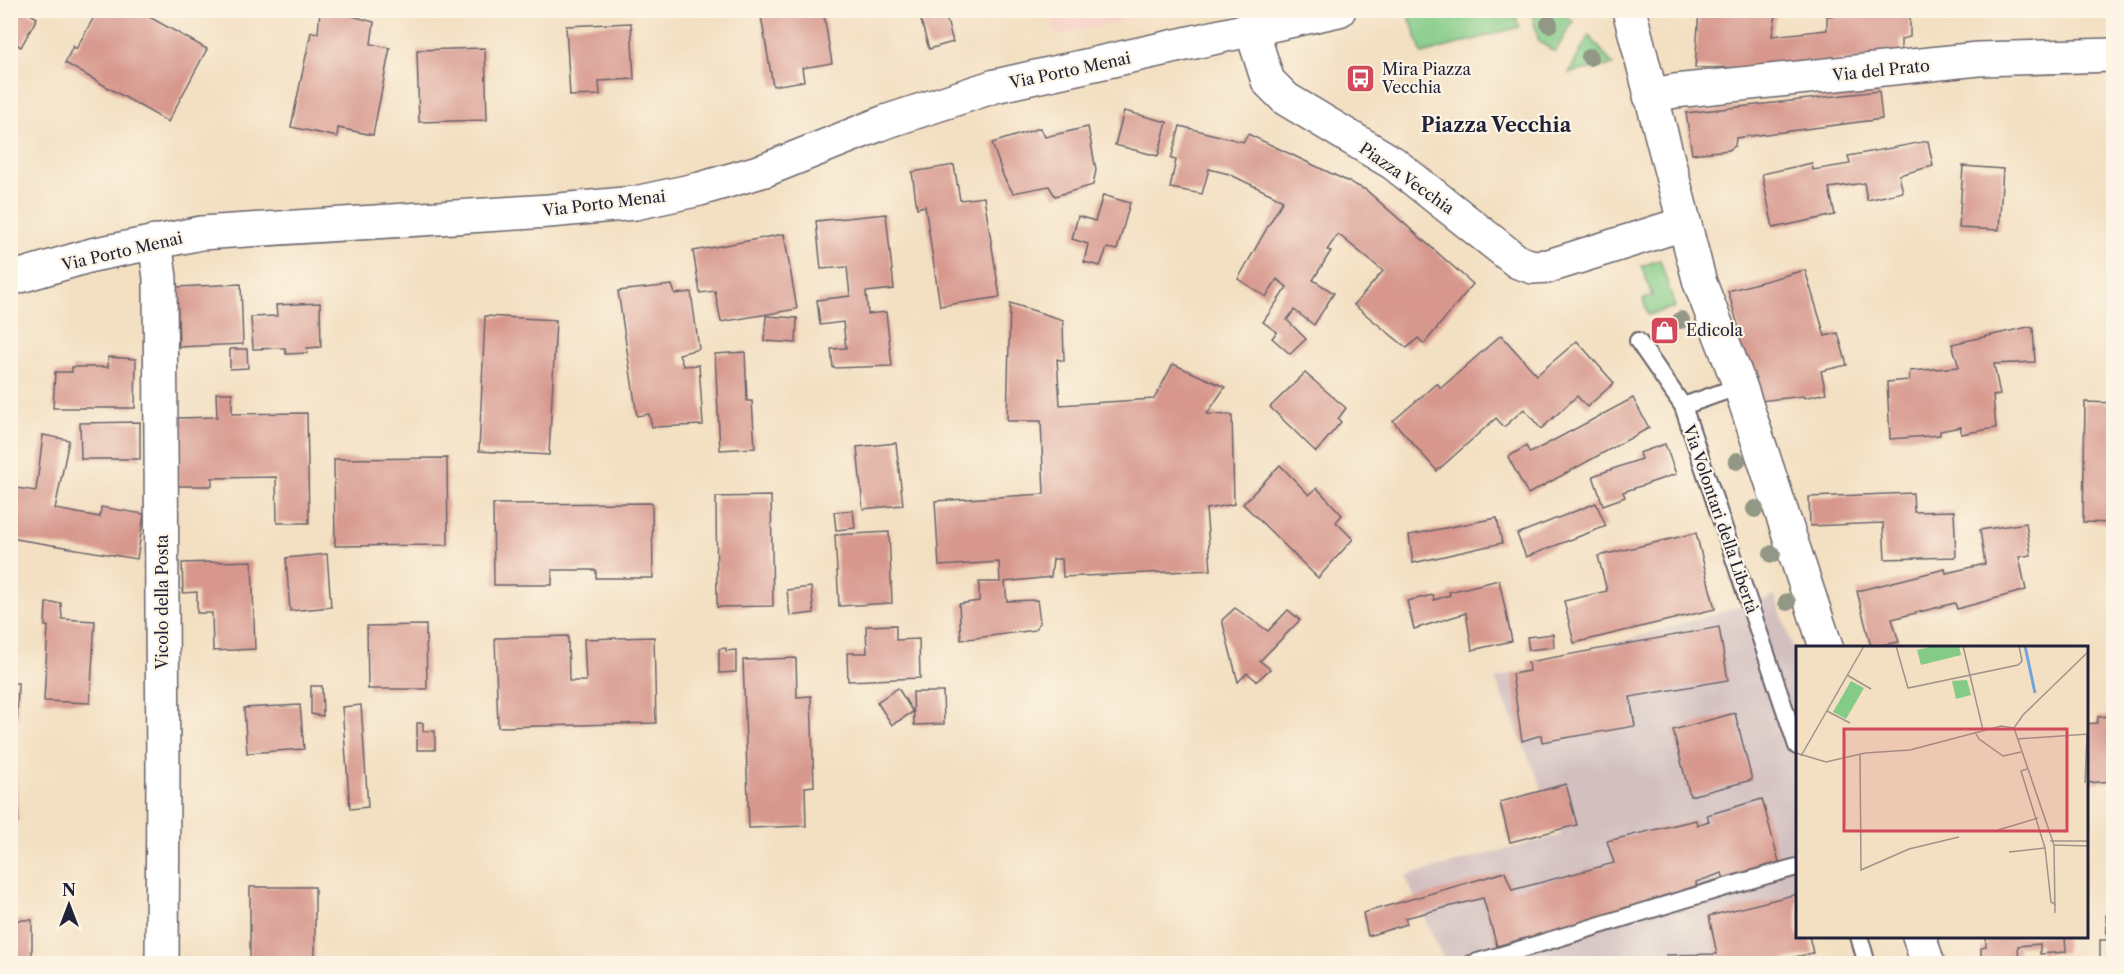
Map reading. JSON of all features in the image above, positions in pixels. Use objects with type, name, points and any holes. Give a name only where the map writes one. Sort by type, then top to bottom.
[{"type":"street","points":[[1629,10],[1700,283],[1740,386],[1826,646]]},
{"type":"street","points":[[1252,31],[1331,11]]},
{"type":"street","name":"Piazza Vecchia","points":[[1252,31],[1268,81],[1286,99],[1393,163],[1518,262],[1533,267],[1549,266],[1683,224]]},
{"type":"street","name":"Via Porto Menai","points":[[10,279],[92,255],[155,240],[245,229],[549,211],[635,203],[700,189],[765,170],[885,122],[995,86],[1252,31]]},
{"type":"street","name":"Via del Prato","points":[[1650,96],[1675,91],[1978,59],[2114,55]]},
{"type":"street","name":"Vicolo della Posta","points":[[155,240],[160,302],[162,963]]},
{"type":"street","points":[[1920,938],[1928,963]]},
{"type":"lane","points":[[1638,341],[1683,406]]},
{"type":"lane","name":"Via Volontari della Libertà","points":[[1740,386],[1683,406],[1796,743]]},
{"type":"lane","points":[[1471,963],[1578,933],[1708,891],[1796,867]]},
{"type":"lane","points":[[1859,938],[1867,963]]},
{"type":"shaded area","points":[[1050,10],[1162,10],[1162,11],[1056,36]]},
{"type":"shaded area","points":[[1775,596],[1796,657],[1796,938],[1803,938],[1700,963],[1445,963],[1405,876],[1562,835],[1495,679]]},
{"type":"green space","points":[[1430,11],[1514,11],[1519,27],[1422,54],[1409,16]]},
{"type":"green space","points":[[1531,11],[1559,11],[1573,21],[1555,52],[1539,42]]},
{"type":"green space","points":[[1589,35],[1613,65],[1569,73]]},
{"type":"green space","points":[[1660,260],[1675,307],[1648,315],[1643,299],[1652,296],[1642,266]]},
{"type":"building","points":[[10,10],[24,10],[37,18],[21,47],[14,43],[10,50]]},
{"type":"building","points":[[98,10],[137,10],[207,49],[168,122],[65,63],[73,46],[76,49]]},
{"type":"building","points":[[320,10],[330,10],[374,22],[371,44],[390,48],[373,135],[338,128],[337,137],[291,127],[311,32],[318,33]]},
{"type":"building","points":[[760,10],[823,10],[832,63],[802,68],[804,81],[773,86]]},
{"type":"building","points":[[918,10],[944,10],[953,42],[929,49]]},
{"type":"building","points":[[1699,10],[1777,10],[1772,36],[1827,30],[1827,16],[1910,11],[1910,37],[1901,39],[1901,56],[1763,67],[1695,68]]},
{"type":"building","points":[[631,23],[634,79],[599,81],[600,95],[570,96],[566,26]]},
{"type":"building","points":[[485,48],[487,120],[419,122],[417,50]]},
{"type":"building","points":[[1879,91],[1882,119],[1736,138],[1735,146],[1729,150],[1692,154],[1686,113]]},
{"type":"building","points":[[1124,111],[1167,122],[1158,156],[1115,145]]},
{"type":"building","points":[[1180,126],[1243,142],[1248,134],[1366,190],[1473,284],[1424,344],[1418,338],[1407,348],[1354,305],[1383,271],[1338,234],[1327,250],[1331,251],[1313,280],[1334,293],[1314,325],[1294,310],[1287,320],[1306,339],[1290,354],[1272,338],[1277,332],[1263,322],[1287,287],[1277,279],[1266,297],[1238,279],[1283,200],[1229,174],[1209,169],[1202,194],[1170,188],[1176,160],[1171,159]]},
{"type":"building","points":[[1088,127],[1096,170],[1093,185],[1055,196],[1049,186],[1013,193],[1004,178],[992,143],[1040,128],[1045,137]]},
{"type":"building","points":[[1928,141],[1933,166],[1899,175],[1903,192],[1867,200],[1864,183],[1829,188],[1835,215],[1773,228],[1762,174],[1812,163],[1813,170],[1850,164],[1848,156]]},
{"type":"building","points":[[954,165],[960,200],[984,197],[1000,297],[940,306],[925,206],[917,208],[912,172]]},
{"type":"building","points":[[1963,166],[2003,169],[1999,230],[1959,228]]},
{"type":"building","points":[[1103,195],[1130,203],[1117,250],[1107,248],[1100,266],[1084,262],[1088,244],[1072,239],[1078,216],[1095,221]]},
{"type":"building","points":[[886,214],[894,289],[866,292],[868,314],[886,312],[892,366],[833,368],[831,349],[846,348],[843,322],[820,325],[817,300],[850,296],[847,267],[821,269],[816,221]]},
{"type":"building","points":[[784,234],[797,309],[721,322],[715,291],[700,293],[693,251]]},
{"type":"building","points":[[1805,270],[1825,336],[1838,333],[1847,365],[1821,371],[1826,393],[1804,398],[1803,396],[1760,401],[1734,335],[1740,332],[1728,291]]},
{"type":"building","points":[[241,284],[243,344],[179,347],[177,287]]},
{"type":"building","points":[[672,285],[675,294],[691,292],[699,349],[679,354],[683,366],[699,365],[703,425],[652,427],[649,414],[637,416],[618,291]]},
{"type":"building","points":[[320,303],[321,347],[307,348],[308,353],[286,354],[285,348],[253,349],[251,317],[277,316],[276,305]]},
{"type":"building","points":[[1010,303],[1063,320],[1064,361],[1057,359],[1060,405],[1154,399],[1173,364],[1225,387],[1207,414],[1232,415],[1234,504],[1206,509],[1211,570],[1063,577],[1062,559],[1053,559],[1051,577],[1005,582],[1007,601],[1037,600],[1040,622],[1035,630],[961,640],[959,604],[979,601],[979,582],[1000,582],[999,562],[939,566],[935,501],[1044,494],[1041,421],[1007,421]]},
{"type":"building","points":[[485,316],[556,320],[549,455],[479,451]]},
{"type":"building","points":[[766,316],[797,318],[796,343],[764,341]]},
{"type":"building","points":[[2028,327],[2033,328],[2035,362],[1994,364],[2000,395],[1993,396],[1996,428],[1961,434],[1961,427],[1940,431],[1940,435],[1890,439],[1887,382],[1909,380],[1910,371],[1959,367],[1952,344]]},
{"type":"building","points":[[1501,335],[1537,375],[1577,341],[1614,383],[1587,407],[1577,396],[1541,429],[1524,409],[1504,427],[1496,418],[1437,471],[1393,421],[1437,383],[1441,388]]},
{"type":"building","points":[[230,349],[247,349],[248,368],[230,369]]},
{"type":"building","points":[[745,352],[747,401],[752,401],[755,448],[720,450],[715,354]]},
{"type":"building","points":[[108,357],[136,359],[135,408],[53,408],[55,372],[72,372],[72,367],[108,367]]},
{"type":"building","points":[[1305,373],[1346,408],[1338,419],[1341,422],[1316,452],[1270,407]]},
{"type":"building","points":[[216,393],[232,393],[232,414],[307,413],[309,523],[277,523],[276,477],[212,478],[212,486],[178,486],[177,418],[217,417]]},
{"type":"building","points":[[1633,398],[1649,428],[1528,494],[1508,457],[1526,446],[1530,453]]},
{"type":"building","points":[[2085,402],[2114,403],[2114,523],[2083,522]]},
{"type":"building","points":[[140,422],[140,459],[81,459],[80,423]]},
{"type":"building","points":[[43,435],[69,440],[55,509],[100,517],[101,507],[144,514],[137,559],[10,538],[10,487],[36,491]]},
{"type":"building","points":[[896,443],[903,505],[863,509],[857,447]]},
{"type":"building","points":[[1665,444],[1676,474],[1623,492],[1625,497],[1603,505],[1593,476],[1641,459],[1639,453]]},
{"type":"building","points":[[447,458],[448,545],[335,546],[334,459]]},
{"type":"building","points":[[1280,465],[1309,495],[1317,488],[1342,515],[1336,522],[1353,539],[1318,578],[1243,504]]},
{"type":"building","points":[[1913,493],[1914,512],[1954,511],[1956,557],[1885,559],[1883,523],[1810,526],[1809,497]]},
{"type":"building","points":[[771,496],[773,606],[717,607],[716,497]]},
{"type":"building","points":[[652,503],[653,578],[596,578],[596,570],[552,570],[552,585],[494,585],[493,504]]},
{"type":"building","points":[[1596,503],[1606,526],[1526,557],[1517,534]]},
{"type":"building","points":[[853,510],[855,528],[836,530],[834,512]]},
{"type":"building","points":[[1497,518],[1502,543],[1413,563],[1409,535]]},
{"type":"building","points":[[2026,523],[2031,555],[2019,557],[2026,590],[1957,609],[1955,603],[1892,619],[1899,642],[1871,646],[1857,591],[1945,569],[1946,573],[1985,564],[1980,530]]},
{"type":"building","points":[[889,532],[892,603],[839,606],[835,535]]},
{"type":"building","points":[[1696,533],[1715,609],[1574,643],[1564,601],[1607,591],[1598,556]]},
{"type":"building","points":[[327,554],[331,607],[290,611],[286,558]]},
{"type":"building","points":[[252,561],[255,649],[213,651],[212,613],[197,613],[197,592],[183,593],[182,563]]},
{"type":"building","points":[[1499,580],[1512,641],[1472,650],[1466,613],[1414,629],[1407,601],[1433,595],[1434,600],[1450,595],[1449,592]]},
{"type":"building","points":[[811,587],[814,613],[790,616],[787,590]]},
{"type":"building","points":[[46,603],[61,603],[62,619],[95,621],[90,703],[44,701],[48,626],[45,626]]},
{"type":"building","points":[[1235,608],[1268,631],[1288,610],[1300,620],[1260,661],[1270,669],[1257,681],[1247,673],[1238,682],[1222,620]]},
{"type":"building","points":[[426,625],[427,689],[368,689],[367,626]]},
{"type":"building","points":[[896,625],[896,640],[919,639],[920,678],[848,681],[847,653],[867,653],[866,626]]},
{"type":"building","points":[[1719,627],[1728,680],[1630,697],[1635,726],[1542,742],[1541,735],[1522,741],[1512,674],[1529,671],[1528,662]]},
{"type":"building","points":[[1553,634],[1554,647],[1529,650],[1527,637]]},
{"type":"building","points":[[568,636],[569,681],[586,681],[584,639],[654,637],[656,723],[498,727],[495,638]]},
{"type":"building","points":[[726,648],[726,651],[736,650],[736,672],[719,673],[719,649]]},
{"type":"building","points":[[796,658],[797,697],[811,696],[814,786],[805,787],[806,826],[749,828],[743,660]]},
{"type":"building","points":[[10,683],[18,683],[17,719],[10,719]]},
{"type":"building","points":[[311,686],[322,686],[323,716],[311,714]]},
{"type":"building","points":[[898,688],[913,712],[892,725],[877,702]]},
{"type":"building","points":[[913,692],[943,692],[944,724],[914,725]]},
{"type":"building","points":[[300,705],[304,749],[247,753],[244,708]]},
{"type":"building","points":[[361,705],[368,807],[350,809],[342,707]]},
{"type":"building","points":[[1735,713],[1752,780],[1690,796],[1673,730]]},
{"type":"building","points":[[2114,716],[2114,781],[2088,783],[2088,724],[2097,723],[2098,717]]},
{"type":"building","points":[[417,723],[423,723],[423,731],[435,731],[435,750],[417,750]]},
{"type":"building","points":[[10,754],[15,754],[18,821],[10,821]]},
{"type":"building","points":[[1566,784],[1577,825],[1510,842],[1500,802]]},
{"type":"building","points":[[1762,799],[1781,869],[1726,885],[1722,873],[1696,882],[1697,891],[1497,946],[1483,898],[1405,918],[1407,924],[1368,936],[1363,913],[1505,872],[1512,890],[1614,863],[1607,841],[1696,820],[1697,825],[1709,821],[1707,815]]},
{"type":"building","points":[[250,887],[315,887],[315,963],[237,963],[237,960],[250,960]]},
{"type":"building","points":[[1796,894],[1796,938],[1809,938],[1813,953],[1769,963],[1671,963],[1666,955],[1717,954],[1709,916]]},
{"type":"building","points":[[2106,915],[2114,915],[2114,963],[2100,963],[2100,940],[2107,940]]},
{"type":"building","points":[[10,920],[32,920],[32,963],[10,963]]},
{"type":"building","points":[[1986,938],[2065,938],[2066,952],[2040,954],[2040,944],[2018,946],[2019,963],[1981,963],[1981,948],[1986,947]]},
{"type":"building","points":[[1855,957],[1856,963],[1822,963],[1822,962]]},
{"type":"place","name":"Mira Piazza Vecchia","points":[[1361,78]]},
{"type":"place","name":"Edicola","points":[[1665,330]]},
{"type":"district","name":"Piazza Vecchia","points":[[1496,125]]}]
